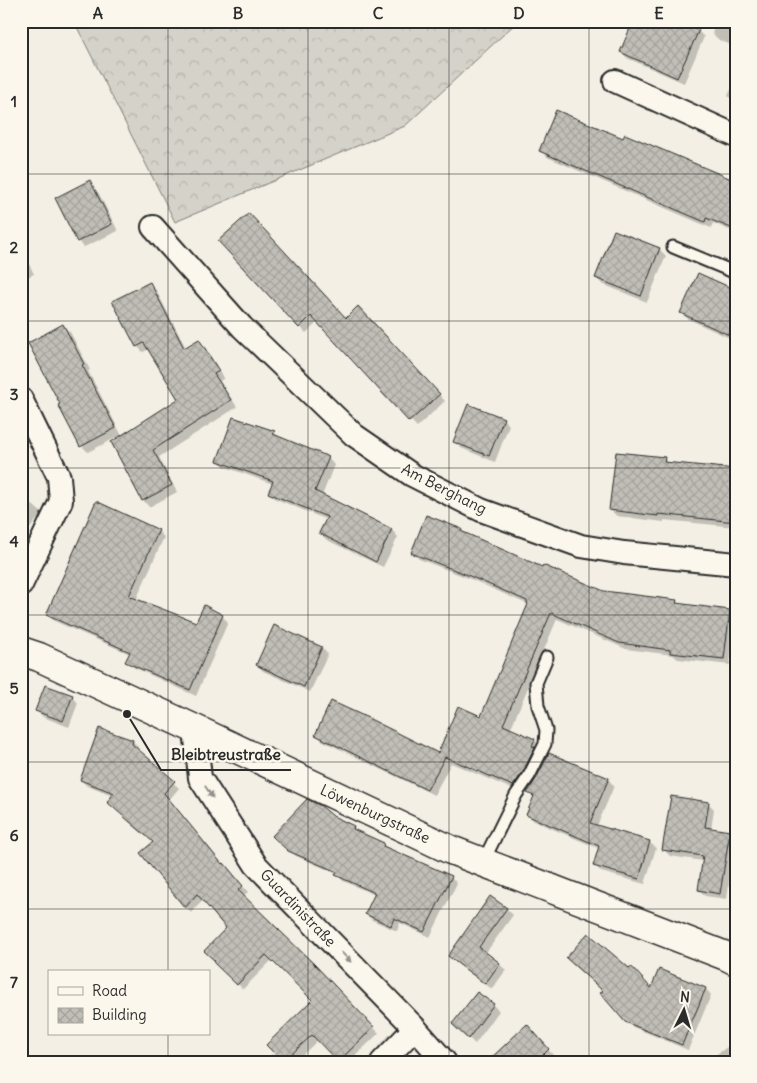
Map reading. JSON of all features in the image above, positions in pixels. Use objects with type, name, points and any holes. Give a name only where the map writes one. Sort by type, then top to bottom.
[{"type":"street","points":[[615,80],[736,136]]},
{"type":"street","name":"Am Berghang","points":[[154,227],[242,327],[354,435],[412,475],[481,510],[581,546],[624,553],[736,564]]},
{"type":"street","points":[[21,399],[60,477],[61,501],[21,585]]},
{"type":"street","name":"Löwenburgstraße","points":[[21,651],[39,657],[195,729],[451,850],[736,961]]},
{"type":"street","name":"Guardinistraße","points":[[195,729],[200,778],[256,865],[415,1028],[445,1062]]},
{"type":"street","points":[[382,1062],[415,1028]]},
{"type":"lane","points":[[673,247],[736,273]]},
{"type":"lane","points":[[483,862],[545,744],[546,730],[538,706],[536,683],[546,657]]},
{"type":"green space","points":[[74,21],[518,21],[405,126],[175,222]]},
{"type":"building","points":[[633,21],[679,21],[699,30],[677,78],[620,52]]},
{"type":"building","points":[[556,110],[623,138],[625,134],[736,181],[736,230],[706,218],[705,222],[539,151]]},
{"type":"building","points":[[90,180],[112,224],[77,242],[55,198]]},
{"type":"building","points":[[249,213],[346,318],[358,306],[440,394],[409,422],[311,316],[299,328],[218,241]]},
{"type":"building","points":[[614,230],[660,248],[641,296],[595,278]]},
{"type":"building","points":[[698,273],[736,290],[736,338],[680,313]]},
{"type":"building","points":[[150,282],[184,348],[199,339],[219,371],[214,374],[231,400],[153,450],[172,485],[142,501],[111,442],[178,399],[144,343],[136,347],[112,301]]},
{"type":"building","points":[[63,324],[84,364],[82,365],[116,428],[80,447],[28,343]]},
{"type":"building","points":[[468,404],[504,418],[489,456],[453,442]]},
{"type":"building","points":[[233,417],[275,431],[273,434],[329,457],[315,491],[392,529],[376,562],[319,533],[327,517],[268,493],[273,481],[217,461]]},
{"type":"building","points":[[616,452],[665,457],[664,462],[736,469],[736,522],[609,510]]},
{"type":"building","points":[[96,501],[159,530],[129,596],[196,622],[204,605],[223,615],[190,690],[125,662],[130,652],[46,615]]},
{"type":"building","points":[[426,515],[462,529],[461,531],[542,567],[543,565],[604,591],[677,600],[676,603],[730,610],[724,659],[670,653],[670,650],[619,643],[551,613],[503,725],[535,739],[532,746],[535,747],[523,772],[513,786],[445,757],[427,790],[315,735],[331,701],[438,753],[458,706],[481,716],[528,604],[527,601],[411,553]]},
{"type":"building","points":[[274,625],[322,647],[304,687],[256,665]]},
{"type":"building","points":[[45,685],[73,695],[63,721],[35,711]]},
{"type":"building","points":[[99,728],[133,740],[132,744],[175,781],[164,793],[222,864],[224,863],[243,886],[238,890],[314,964],[374,1027],[338,1062],[312,1035],[283,1062],[266,1045],[312,1000],[266,955],[237,985],[204,951],[226,928],[197,894],[185,908],[140,853],[153,842],[107,802],[114,793],[80,780]]},
{"type":"building","points":[[549,753],[609,778],[590,823],[650,841],[639,879],[593,866],[599,846],[526,815],[534,796],[527,793]]},
{"type":"building","points":[[671,796],[709,802],[705,827],[730,831],[720,894],[698,890],[703,856],[662,850]]},
{"type":"building","points":[[307,799],[321,806],[333,816],[354,826],[353,829],[384,843],[383,846],[452,876],[424,932],[394,918],[391,926],[365,914],[375,893],[335,875],[337,872],[288,851],[272,836]]},
{"type":"building","points":[[490,896],[507,908],[479,947],[500,963],[485,984],[448,956]]},
{"type":"building","points":[[588,933],[629,968],[631,966],[651,988],[659,969],[706,988],[682,1045],[625,1022],[600,993],[603,991],[566,958]]},
{"type":"building","points":[[477,992],[494,1004],[468,1039],[452,1024]]},
{"type":"building","points":[[527,1024],[549,1049],[536,1062],[487,1062]]},
{"type":"place","name":"Bleibtreustraße","points":[[127,714]]}]
